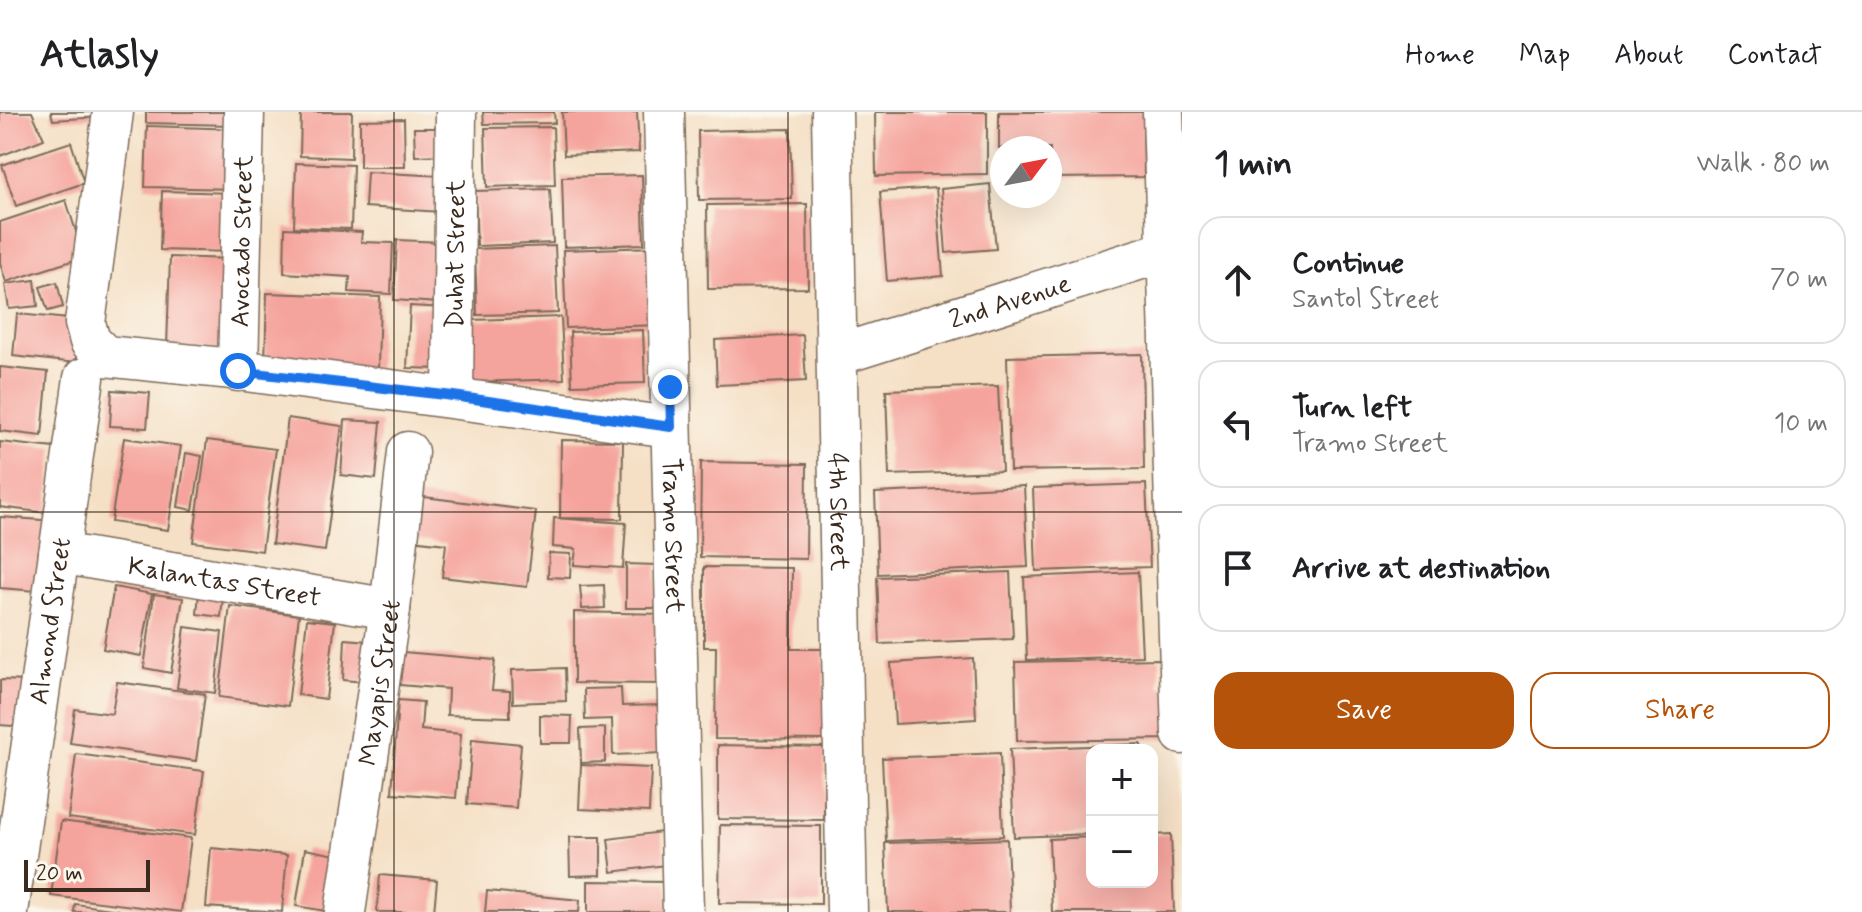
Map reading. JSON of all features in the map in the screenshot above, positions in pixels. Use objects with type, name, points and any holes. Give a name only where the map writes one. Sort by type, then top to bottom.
[{"type":"street","points":[[113,112],[85,323],[90,341],[105,356],[453,396],[671,427]]},
{"type":"street","name":"Avocado Street","points":[[238,371],[244,112]]},
{"type":"street","name":"Duhat Street","points":[[453,396],[456,112]]},
{"type":"street","name":"Tramo Street","points":[[664,112],[683,912]]},
{"type":"street","name":"4th Street","points":[[832,112],[847,912]]},
{"type":"street","points":[[1163,112],[1175,248],[1182,734]]},
{"type":"street","name":"2nd Avenue","points":[[838,355],[1175,248]]},
{"type":"street","name":"Almond Street","points":[[7,888],[84,378]]},
{"type":"street","name":"Mayapis Street","points":[[345,912],[390,609],[408,452]]},
{"type":"street","name":"Kalantas Street","points":[[59,553],[390,609]]},
{"type":"building","points":[[0,112],[32,112],[44,139],[0,156]]},
{"type":"building","points":[[51,112],[103,112],[102,117],[53,120]]},
{"type":"building","points":[[146,112],[231,112],[231,125],[146,123]]},
{"type":"building","points":[[301,112],[352,112],[351,158],[300,156]]},
{"type":"building","points":[[483,112],[554,112],[555,123],[484,124]]},
{"type":"building","points":[[562,112],[637,112],[639,152],[564,155]]},
{"type":"building","points":[[875,112],[987,112],[987,174],[876,176]]},
{"type":"building","points":[[999,112],[1143,112],[1144,177],[1062,178],[1062,136],[999,136]]},
{"type":"building","points":[[404,119],[405,167],[360,167],[360,120]]},
{"type":"building","points":[[147,126],[238,129],[236,189],[145,187]]},
{"type":"building","points":[[553,127],[555,185],[487,187],[485,128]]},
{"type":"building","points":[[414,128],[444,128],[445,155],[415,156]]},
{"type":"building","points":[[790,129],[792,199],[699,200],[698,131]]},
{"type":"building","points":[[71,142],[84,183],[16,206],[2,165]]},
{"type":"building","points":[[296,163],[353,165],[351,229],[294,227]]},
{"type":"building","points":[[367,172],[443,176],[441,212],[365,207]]},
{"type":"building","points":[[642,175],[644,244],[564,247],[562,177]]},
{"type":"building","points":[[990,184],[996,249],[946,253],[941,189]]},
{"type":"building","points":[[936,188],[943,276],[887,281],[880,192]]},
{"type":"building","points":[[550,189],[553,243],[477,246],[475,191]]},
{"type":"building","points":[[162,191],[233,193],[231,252],[160,250]]},
{"type":"building","points":[[66,200],[84,257],[6,282],[0,263],[0,222]]},
{"type":"building","points":[[807,204],[808,288],[708,289],[707,205]]},
{"type":"building","points":[[285,228],[362,232],[361,242],[393,243],[391,294],[349,292],[350,277],[284,273]]},
{"type":"building","points":[[397,240],[442,242],[439,303],[394,300]]},
{"type":"building","points":[[555,246],[558,313],[477,315],[475,249]]},
{"type":"building","points":[[658,247],[661,325],[566,328],[563,250]]},
{"type":"building","points":[[170,257],[232,259],[229,349],[167,347]]},
{"type":"building","points":[[35,280],[38,306],[9,309],[5,284]]},
{"type":"building","points":[[57,282],[63,307],[48,311],[40,287]]},
{"type":"building","points":[[267,293],[380,297],[378,368],[265,364]]},
{"type":"building","points":[[410,306],[445,308],[442,369],[407,368]]},
{"type":"building","points":[[17,314],[79,320],[76,363],[13,356]]},
{"type":"building","points":[[561,317],[564,379],[473,382],[471,320]]},
{"type":"building","points":[[643,330],[645,383],[572,385],[570,332]]},
{"type":"building","points":[[803,335],[806,381],[717,385],[715,340]]},
{"type":"building","points":[[1142,354],[1144,469],[1010,471],[1007,357]]},
{"type":"building","points":[[0,367],[48,372],[42,436],[0,431]]},
{"type":"building","points":[[998,386],[1002,471],[889,475],[886,390]]},
{"type":"building","points":[[112,390],[150,393],[147,428],[110,426]]},
{"type":"building","points":[[288,418],[342,426],[325,551],[272,544]]},
{"type":"building","points":[[345,420],[381,422],[376,479],[341,475]]},
{"type":"building","points":[[124,438],[181,446],[168,530],[111,522]]},
{"type":"building","points":[[207,440],[276,449],[262,551],[193,542]]},
{"type":"building","points":[[561,440],[623,441],[622,519],[560,518]]},
{"type":"building","points":[[0,442],[54,448],[47,513],[0,507]]},
{"type":"building","points":[[186,453],[202,456],[193,510],[178,507]]},
{"type":"building","points":[[701,462],[807,464],[806,559],[700,557]]},
{"type":"building","points":[[1146,484],[1150,567],[1036,571],[1033,488]]},
{"type":"building","points":[[1024,486],[1028,567],[878,574],[875,493]]},
{"type":"building","points":[[416,496],[536,511],[527,587],[442,577],[446,544],[411,540]]},
{"type":"building","points":[[0,517],[55,521],[50,592],[0,588]]},
{"type":"building","points":[[554,518],[626,523],[623,568],[574,565],[576,549],[553,547]]},
{"type":"building","points":[[549,553],[571,554],[570,578],[548,577]]},
{"type":"building","points":[[626,564],[657,565],[657,608],[626,608]]},
{"type":"building","points":[[704,567],[792,568],[791,649],[824,649],[824,740],[715,739],[716,647],[704,647]]},
{"type":"building","points":[[1010,572],[1013,639],[880,644],[877,577]]},
{"type":"building","points":[[1138,572],[1142,656],[1027,660],[1024,577]]},
{"type":"building","points":[[604,585],[605,608],[582,609],[580,586]]},
{"type":"building","points":[[114,587],[152,594],[141,656],[103,649]]},
{"type":"building","points":[[199,593],[223,596],[221,617],[197,614]]},
{"type":"building","points":[[154,594],[183,598],[171,673],[144,668]]},
{"type":"building","points":[[230,606],[299,615],[288,706],[219,697]]},
{"type":"building","points":[[574,612],[664,614],[664,684],[574,683]]},
{"type":"building","points":[[307,619],[335,622],[326,699],[298,695]]},
{"type":"building","points":[[185,627],[222,632],[215,693],[177,688]]},
{"type":"building","points":[[345,639],[368,641],[365,682],[343,680]]},
{"type":"building","points":[[403,652],[495,660],[492,690],[510,691],[510,717],[447,715],[448,689],[400,685]]},
{"type":"building","points":[[973,658],[976,719],[895,724],[891,663]]},
{"type":"building","points":[[1160,659],[1160,687],[1174,687],[1175,739],[1017,741],[1015,662]]},
{"type":"building","points":[[565,668],[566,701],[513,703],[512,670]]},
{"type":"building","points":[[0,680],[28,681],[26,727],[0,725]]},
{"type":"building","points":[[117,682],[205,694],[196,761],[70,743],[75,709],[112,714]]},
{"type":"building","points":[[621,688],[622,706],[661,705],[663,753],[613,755],[612,719],[585,720],[584,689]]},
{"type":"building","points":[[398,700],[423,702],[421,730],[461,734],[456,798],[392,793]]},
{"type":"building","points":[[540,715],[572,716],[571,743],[540,743]]},
{"type":"building","points":[[605,728],[605,762],[581,763],[580,729]]},
{"type":"building","points":[[472,739],[521,744],[516,808],[467,804]]},
{"type":"building","points":[[718,745],[825,747],[824,820],[718,819]]},
{"type":"building","points":[[1086,746],[1086,834],[1014,837],[1010,749]]},
{"type":"building","points":[[1000,753],[1003,836],[886,841],[882,758]]},
{"type":"building","points":[[76,754],[204,771],[195,835],[68,818]]},
{"type":"building","points":[[581,765],[651,768],[649,812],[579,809]]},
{"type":"building","points":[[61,821],[191,838],[181,912],[51,896]]},
{"type":"building","points":[[720,825],[821,826],[821,904],[719,903]]},
{"type":"building","points":[[661,832],[666,865],[612,872],[608,839]]},
{"type":"building","points":[[1171,834],[1174,912],[1052,912],[1049,839],[1086,837],[1086,888],[1158,888],[1158,835]]},
{"type":"building","points":[[569,837],[601,837],[601,875],[570,876]]},
{"type":"building","points":[[1007,839],[1010,912],[888,912],[885,843]]},
{"type":"building","points":[[211,848],[287,855],[282,912],[206,907]]},
{"type":"building","points":[[305,849],[336,855],[326,911],[296,906]]},
{"type":"building","points":[[380,875],[437,880],[434,912],[377,912]]},
{"type":"building","points":[[588,881],[668,882],[668,912],[588,912]]},
{"type":"building","points":[[487,891],[580,900],[579,912],[485,912]]},
{"type":"building","points":[[75,904],[119,910],[119,912],[74,912]]},
{"type":"route","points":[[238,371],[453,396],[671,427],[670,387]]}]
